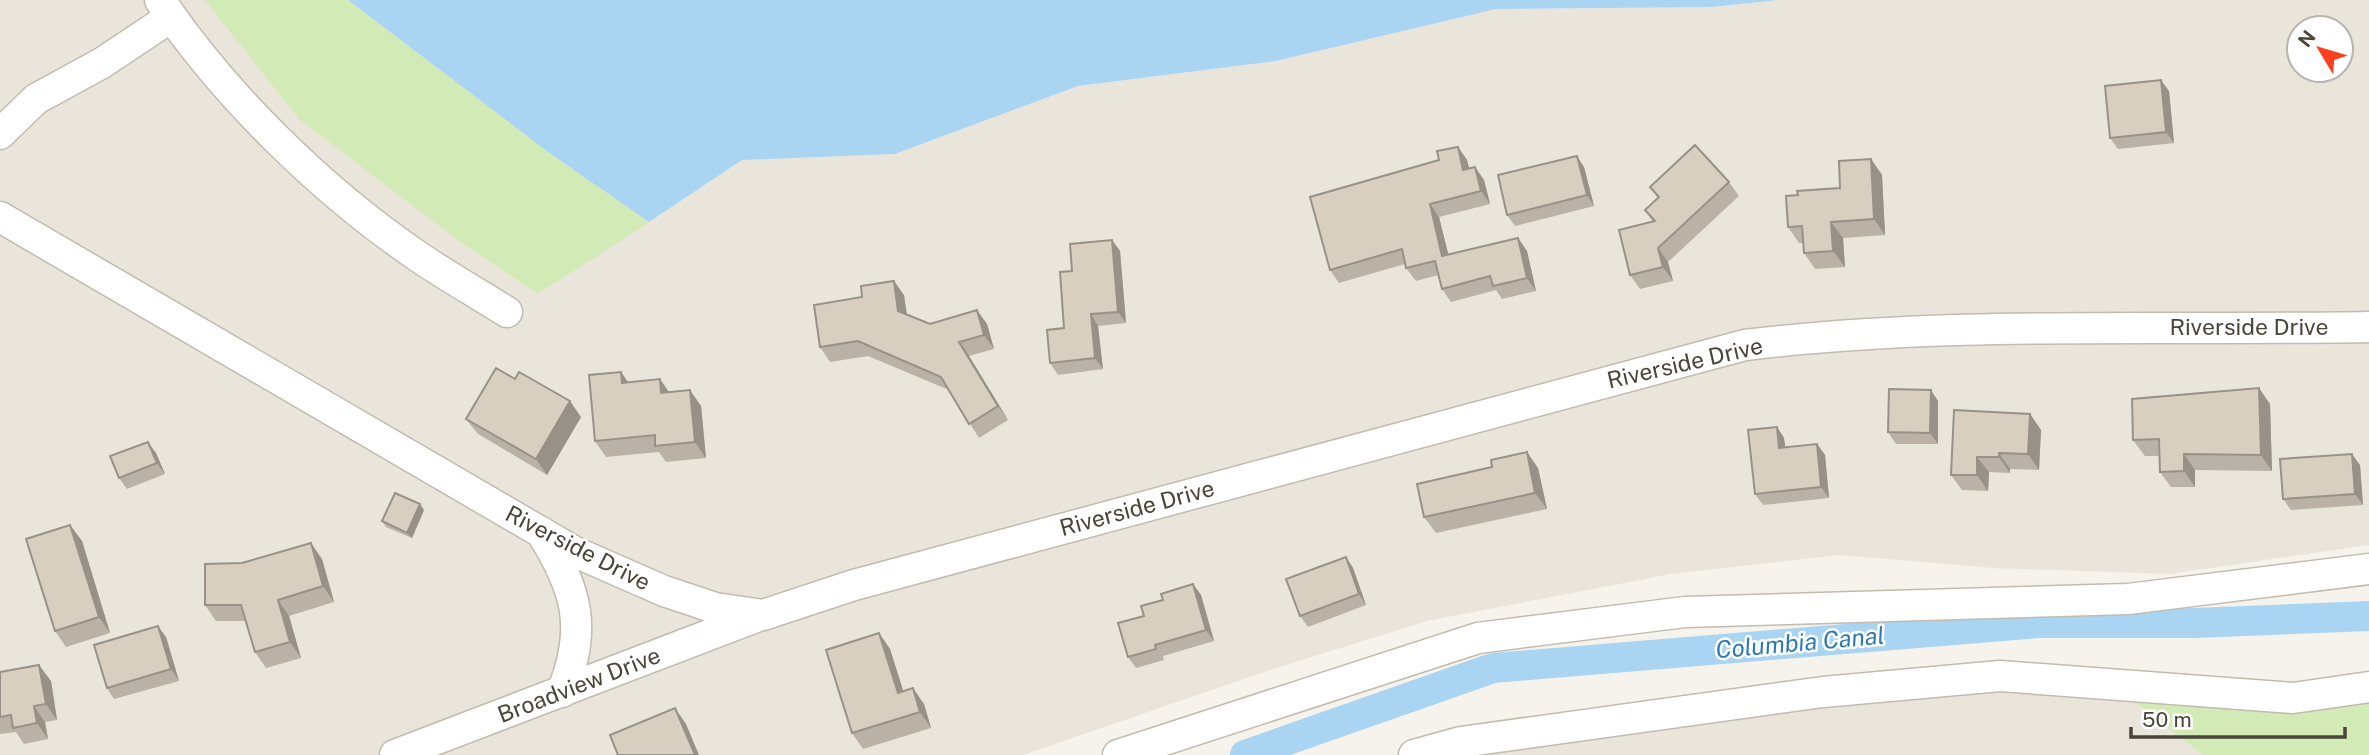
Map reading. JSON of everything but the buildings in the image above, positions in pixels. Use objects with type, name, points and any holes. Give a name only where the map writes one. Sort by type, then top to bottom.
[{"type":"street","points":[[0,134],[36,99],[102,63],[165,9],[246,108],[330,187],[415,254],[507,312]]},
{"type":"street","name":"Riverside Drive","points":[[0,217],[575,552],[664,591],[715,608],[763,615],[854,584],[1745,345],[1819,336],[1943,328],[2369,327]]},
{"type":"street","points":[[541,532],[559,560],[577,618],[577,650],[562,692]]},
{"type":"street","points":[[1118,755],[1478,638],[1685,612],[2128,599],[2369,569]]},
{"type":"street","name":"Broadview Drive","points":[[395,755],[763,615]]},
{"type":"street","points":[[1414,755],[1461,742],[1823,692],[2000,676],[2294,698],[2369,687]]},
{"type":"shaded area","points":[[0,0],[348,0],[548,152],[649,222],[742,160],[895,154],[1078,86],[1276,61],[1496,9],[1712,7],[1778,0],[2369,0],[2369,545],[2170,574],[1992,568],[1839,555],[1671,574],[1427,621],[1270,670],[1023,755],[0,755]]},
{"type":"shaded area","points":[[2111,684],[2203,755],[1436,755],[1880,694]]},
{"type":"green space","points":[[205,0],[348,0],[548,152],[649,222],[538,294],[455,238],[299,119]]},
{"type":"green space","points":[[2111,684],[2369,685],[2369,755],[2203,755]]},
{"type":"water","points":[[348,0],[1778,0],[1712,7],[1496,9],[1276,61],[1078,86],[895,154],[742,160],[649,222],[548,152]]},
{"type":"waterway","name":"Columbia Canal","points":[[1245,755],[1493,668],[2038,623],[2194,623],[2369,616]]}]
